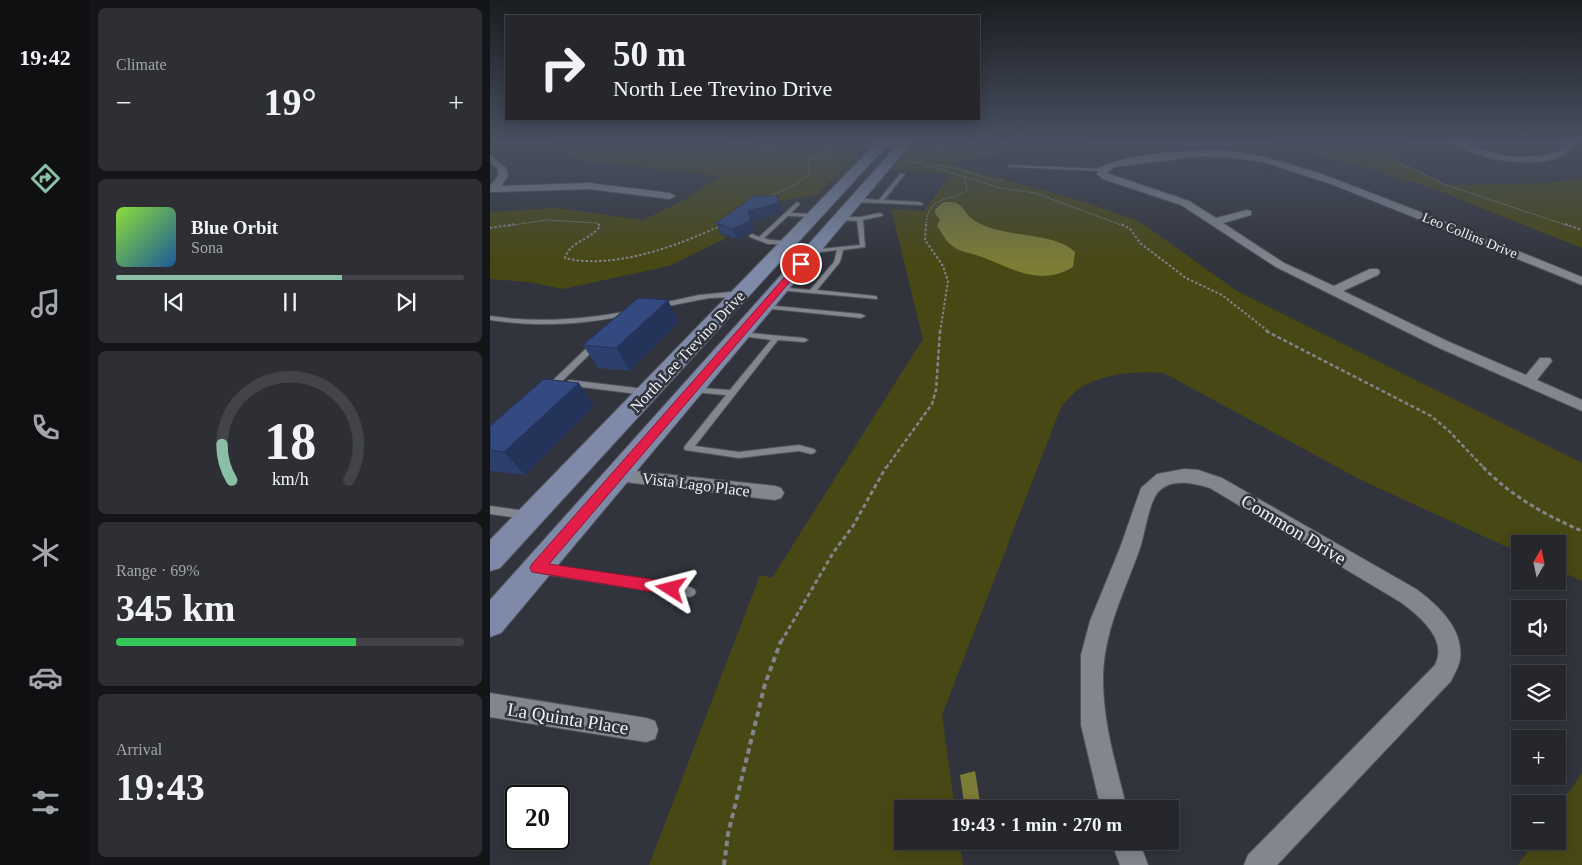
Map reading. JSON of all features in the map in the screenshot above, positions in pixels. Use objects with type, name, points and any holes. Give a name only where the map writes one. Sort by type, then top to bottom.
[{"type":"main road","name":"North Lee Trevino Drive","points":[[490,559],[846,182]]},
{"type":"main road","name":"North Lee Trevino Drive","points":[[490,623],[812,251],[852,212],[877,182]]},
{"type":"street","points":[[1122,182],[1185,203],[1273,261],[1425,336],[1582,406]]},
{"type":"street","name":"Leo Collins Drive","points":[[1334,182],[1461,230],[1582,281]]},
{"type":"street","points":[[493,188],[589,186],[670,196]]},
{"type":"street","points":[[1214,222],[1247,213]]},
{"type":"street","points":[[1334,291],[1374,272]]},
{"type":"street","points":[[1528,382],[1545,361]]},
{"type":"street","name":"Vista Lago Place","points":[[618,475],[775,493]]},
{"type":"street","name":"Common Drive","points":[[1112,800],[1093,724],[1091,680],[1095,646],[1101,621],[1130,548],[1148,493],[1154,484],[1163,478],[1198,477],[1216,483],[1409,596],[1434,617],[1445,633],[1450,654],[1448,666],[1443,673],[1258,865]]},
{"type":"street","name":"La Quinta Place","points":[[490,705],[646,730]]},
{"type":"street","points":[[1128,850],[1134,865]]},
{"type":"lane","points":[[881,201],[895,182]]},
{"type":"lane","points":[[852,212],[881,201],[920,204]]},
{"type":"lane","points":[[760,239],[797,204]]},
{"type":"lane","points":[[852,212],[880,215]]},
{"type":"lane","points":[[812,251],[863,246],[852,212]]},
{"type":"lane","points":[[786,214],[814,216]]},
{"type":"lane","points":[[752,236],[768,242],[788,243]]},
{"type":"lane","points":[[812,292],[837,262],[840,249]]},
{"type":"lane","points":[[779,289],[875,298]]},
{"type":"lane","points":[[653,308],[722,293],[740,295]]},
{"type":"lane","points":[[764,307],[861,316]]},
{"type":"lane","points":[[490,318],[512,322],[551,323],[613,320],[634,312]]},
{"type":"lane","points":[[740,334],[804,340]]},
{"type":"lane","points":[[543,394],[559,381],[602,338]]},
{"type":"lane","points":[[776,338],[688,448],[739,455],[799,448],[811,451]]},
{"type":"lane","points":[[559,381],[647,392]]},
{"type":"lane","points":[[692,389],[732,393]]},
{"type":"lane","points":[[490,510],[531,516]]},
{"type":"lane","points":[[537,568],[690,592]]},
{"type":"path","points":[[765,199],[799,182]]},
{"type":"path","points":[[724,865],[728,834],[762,694],[778,648],[790,624],[833,553],[853,526],[889,462],[932,404],[936,390],[940,334],[948,282],[943,266],[925,240],[926,218],[928,210],[938,201],[968,191],[966,182]]},
{"type":"path","points":[[984,182],[1056,200],[1125,227],[1135,235],[1140,243],[1186,278],[1222,295],[1265,330],[1431,416],[1445,426],[1500,484],[1535,507],[1582,531]]},
{"type":"path","points":[[1439,182],[1582,230]]},
{"type":"path","points":[[490,228],[546,220],[597,223],[600,226],[598,232],[570,248],[565,254],[565,258],[580,263],[612,259],[669,247],[701,235],[727,221]]},
{"type":"shaded area","points":[[710,182],[830,182],[817,195],[758,204],[718,232],[726,238],[669,266],[563,289],[529,282],[490,279],[490,212],[558,208],[643,220],[684,200]]},
{"type":"shaded area","points":[[944,182],[1015,182],[1082,201],[1139,221],[1237,291],[1582,463],[1582,581],[1566,574],[1566,535],[1511,535],[1511,549],[1359,479],[1164,373],[1121,374],[1100,379],[1077,390],[1061,407],[942,715],[954,800],[894,800],[894,850],[961,850],[963,865],[649,865],[760,575],[772,578],[923,339],[891,209],[924,211]]},
{"type":"shaded area","points":[[1416,182],[1443,182],[1448,185],[1582,182],[1582,248]]},
{"type":"shaded area","points":[[944,202],[958,204],[973,219],[988,227],[1045,238],[1067,246],[1075,252],[1073,267],[1061,273],[1038,276],[1016,271],[953,247],[937,226],[940,220],[935,213],[935,209]]},
{"type":"shaded area","points":[[975,771],[980,800],[964,800],[960,775]]},
{"type":"shaded area","points":[[1582,773],[1582,865],[1518,865],[1529,850],[1566,850],[1566,796]]},
{"type":"building","points":[[754,196],[778,196],[778,203],[748,211],[750,221],[733,229],[716,223]]},
{"type":"building","points":[[638,298],[668,300],[616,348],[583,345]]},
{"type":"building","points":[[544,379],[579,383],[504,452],[490,450],[490,426]]},
{"type":"route","points":[[671,589],[537,568],[801,264]]}]
